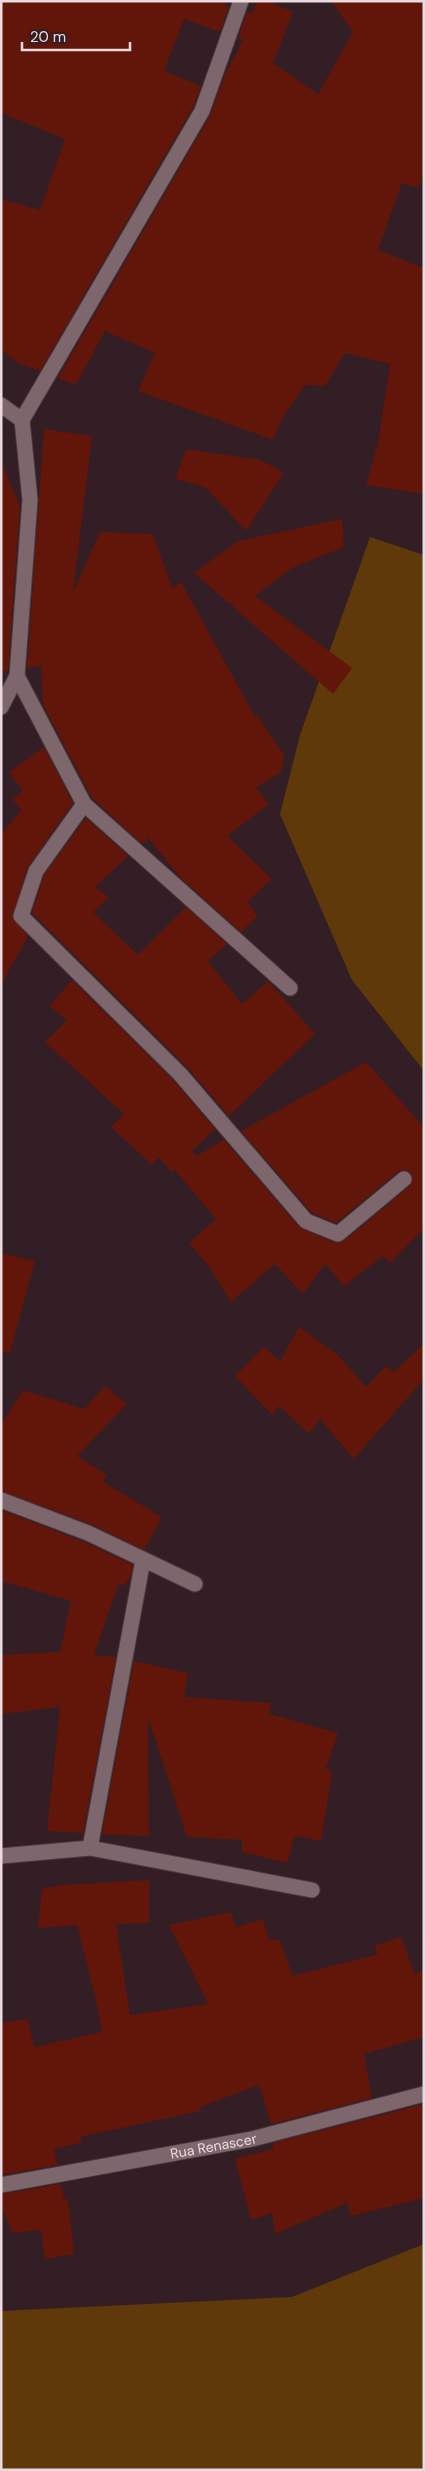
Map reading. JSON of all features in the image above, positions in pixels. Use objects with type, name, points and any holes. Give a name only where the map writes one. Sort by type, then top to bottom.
[{"type":"street","points":[[1,707],[17,676],[30,500],[22,420],[202,111],[241,1]]},
{"type":"street","points":[[1,405],[22,420]]},
{"type":"street","points":[[17,676],[84,804],[290,988]]},
{"type":"street","points":[[84,804],[36,871],[21,916],[180,1074],[306,1221],[338,1234],[404,1180]]},
{"type":"street","points":[[1,1500],[88,1533],[195,1584]]},
{"type":"street","points":[[90,1848],[143,1560]]},
{"type":"street","points":[[1,1856],[90,1848],[312,1890]]},
{"type":"street","name":"Rua Renascer","points":[[1,2184],[252,2139],[424,2094]]},
{"type":"shaded area","points":[[370,537],[424,555],[424,1071],[352,980],[280,814],[300,735]]},
{"type":"shaded area","points":[[424,2244],[424,2470],[1,2470],[1,2311],[292,2297]]},
{"type":"building","points":[[1,1],[216,1],[229,6],[220,32],[184,19],[164,71],[201,86],[193,107],[40,371],[18,363],[1,349],[1,199],[40,210],[65,139],[1,113]]},
{"type":"building","points":[[257,1],[267,1],[293,12],[273,63],[318,94],[353,32],[331,1],[424,1],[424,171],[419,188],[402,183],[378,250],[424,268],[424,494],[366,485],[378,443],[390,364],[345,353],[325,386],[305,385],[283,417],[273,440],[138,391],[155,353],[105,331],[76,385],[58,378],[210,116],[225,75],[243,40],[238,38],[247,12],[252,14]]},
{"type":"building","points":[[44,429],[92,436],[73,592],[100,532],[153,534],[172,588],[181,582],[255,717],[257,715],[284,755],[281,772],[256,788],[269,804],[227,836],[272,879],[247,902],[258,916],[241,932],[181,878],[148,838],[142,844],[92,798],[43,705],[41,666],[27,668]]},
{"type":"building","points":[[186,449],[261,460],[284,473],[246,531],[205,487],[175,479]]},
{"type":"building","points":[[1,463],[20,505],[8,671],[1,671]]},
{"type":"building","points":[[342,519],[344,547],[292,568],[255,596],[352,668],[333,694],[232,606],[234,603],[230,604],[194,573],[238,541]]},
{"type":"building","points":[[44,747],[73,803],[27,868],[12,918],[28,936],[1,985],[1,835],[21,810],[12,799],[23,791],[9,772]]},
{"type":"building","points":[[86,818],[128,856],[95,887],[109,897],[93,912],[138,955],[186,907],[227,944],[208,961],[242,1004],[268,981],[315,1034],[229,1116],[187,1067],[32,913],[44,875]]},
{"type":"building","points":[[72,980],[173,1080],[215,1129],[192,1151],[196,1156],[224,1140],[299,1227],[335,1243],[344,1241],[410,1186],[413,1178],[411,1173],[403,1170],[398,1172],[336,1223],[312,1213],[241,1131],[366,1062],[424,1127],[424,1228],[390,1263],[383,1256],[344,1286],[325,1264],[303,1294],[275,1264],[231,1302],[208,1265],[189,1243],[216,1219],[174,1169],[172,1172],[158,1157],[152,1165],[111,1127],[124,1114],[45,1042],[67,1020],[49,1006]]},
{"type":"building","points":[[1,1253],[35,1261],[10,1353],[1,1351]]},
{"type":"building","points":[[299,1327],[338,1355],[366,1387],[386,1366],[394,1372],[424,1343],[424,1379],[354,1459],[320,1419],[309,1434],[279,1406],[272,1415],[235,1376],[264,1347],[280,1361]]},
{"type":"building","points":[[105,1386],[127,1404],[77,1456],[107,1475],[103,1482],[162,1517],[144,1550],[91,1524],[1,1491],[1,1425],[23,1390],[84,1409]]},
{"type":"building","points":[[1,1510],[84,1542],[133,1565],[131,1575],[125,1586],[119,1583],[94,1655],[116,1657],[83,1833],[47,1831],[60,1707],[1,1714],[1,1655],[60,1652],[71,1601],[1,1581]]},
{"type":"building","points":[[134,1661],[188,1673],[184,1697],[271,1703],[269,1714],[338,1733],[326,1768],[331,1770],[331,1778],[321,1841],[295,1836],[287,1863],[242,1852],[242,1840],[187,1837],[148,1717],[149,1836],[102,1834]]},
{"type":"building","points":[[149,1880],[149,1923],[116,1924],[130,2015],[208,2004],[169,1925],[231,1912],[236,1927],[263,1919],[269,1940],[279,1939],[293,1976],[378,1954],[374,1946],[401,1937],[415,1974],[424,1970],[424,2037],[364,2054],[372,2098],[271,2124],[259,2085],[200,2107],[200,2111],[80,2137],[82,2142],[54,2149],[58,2165],[1,2175],[1,2023],[28,2019],[34,2047],[102,2032],[77,1925],[38,1928],[42,1889],[62,1885]]},
{"type":"building","points":[[424,2104],[424,2198],[351,2216],[347,2203],[275,2234],[272,2213],[251,2220],[235,2159],[273,2149],[272,2146],[276,2142]]},
{"type":"building","points":[[61,2184],[64,2199],[68,2199],[74,2254],[45,2259],[41,2230],[13,2233],[1,2207],[1,2194]]}]
